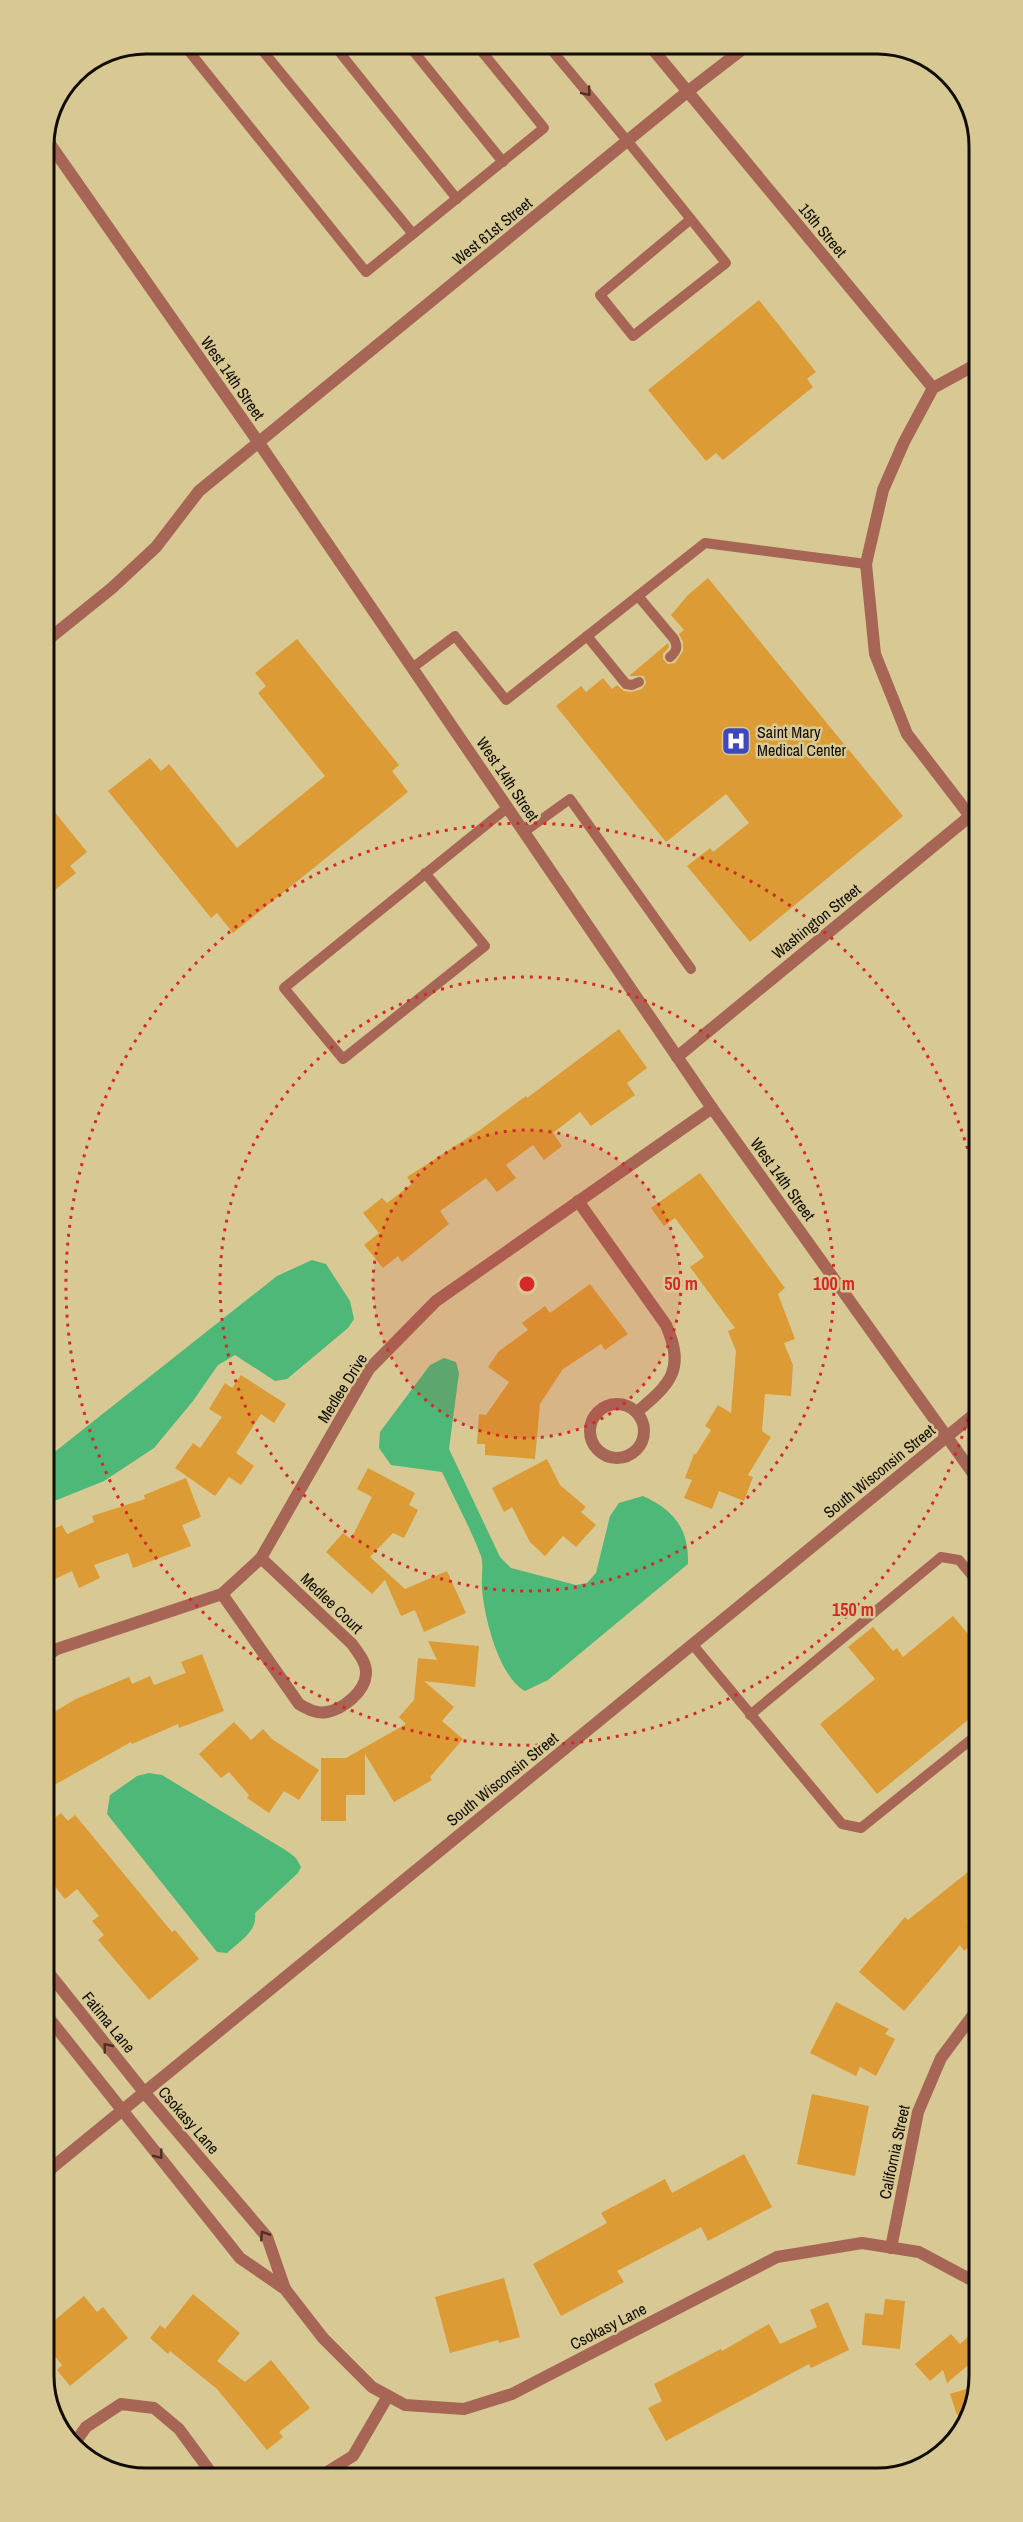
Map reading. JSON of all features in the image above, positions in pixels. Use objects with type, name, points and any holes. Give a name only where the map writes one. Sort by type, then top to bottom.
[{"type":"street","name":"15th Street","points":[[656,54],[933,388]]},
{"type":"street","name":"West 61st Street","points":[[54,635],[112,588],[156,547],[199,491],[736,54]]},
{"type":"street","name":"West 14th Street","points":[[54,150],[259,444],[712,1108],[948,1436]]},
{"type":"street","points":[[969,368],[933,388],[904,442],[883,490],[866,564],[876,654],[907,734],[969,809]]},
{"type":"street","name":"Washington Street","points":[[677,1057],[969,817]]},
{"type":"street","name":"Medlee Drive","points":[[54,1651],[222,1594],[261,1558],[369,1370],[436,1301],[712,1108]]},
{"type":"street","points":[[578,1201],[666,1325],[675,1346],[674,1370],[666,1386],[637,1412]]},
{"type":"street","points":[[620,1404],[637,1412],[643,1422],[645,1433],[642,1443],[635,1452],[626,1458],[614,1459],[595,1448],[590,1427],[594,1417],[601,1409],[620,1404]]},
{"type":"street","name":"South Wisconsin Street","points":[[54,2166],[969,1419]]},
{"type":"street","points":[[948,1436],[969,1467]]},
{"type":"street","name":"Medlee Court","points":[[222,1594],[300,1704],[311,1711],[326,1712],[345,1705],[358,1693],[366,1675],[362,1658],[352,1644],[261,1558]]},
{"type":"street","name":"Fatima Lane","points":[[54,1980],[144,2092]]},
{"type":"street","name":"California Street","points":[[891,2248],[918,2112],[941,2058],[969,2020]]},
{"type":"street","points":[[54,2024],[123,2110]]},
{"type":"street","name":"Csokasy Lane","points":[[144,2092],[267,2237],[285,2289]]},
{"type":"street","name":"Csokasy Lane","points":[[123,2110],[240,2258],[285,2289],[323,2338],[372,2387],[405,2405],[464,2409],[512,2394],[777,2257],[862,2243],[919,2252],[969,2279]]},
{"type":"street","points":[[334,2468],[353,2456],[388,2396]]},
{"type":"street","points":[[78,2438],[86,2427],[121,2404],[154,2408],[179,2429],[208,2468]]},
{"type":"lane","points":[[191,54],[366,272],[544,128],[484,54]]},
{"type":"lane","points":[[265,54],[413,234]]},
{"type":"lane","points":[[341,54],[457,199]]},
{"type":"lane","points":[[416,54],[503,162]]},
{"type":"lane","points":[[555,54],[627,141],[691,219],[726,262],[633,336],[600,295],[691,219]]},
{"type":"lane","points":[[412,668],[455,636],[506,700],[705,543],[866,564]]},
{"type":"lane","points":[[638,596],[674,639],[677,646],[676,652],[670,657]]},
{"type":"lane","points":[[587,636],[626,684],[632,685],[639,682]]},
{"type":"lane","points":[[524,832],[570,799],[691,969]]},
{"type":"lane","points":[[425,873],[485,946],[343,1059],[284,988],[425,873],[507,808]]},
{"type":"lane","points":[[750,1715],[941,1557],[959,1560],[969,1572]]},
{"type":"lane","points":[[693,1645],[842,1824],[861,1828],[969,1741]]},
{"type":"shaded area","points":[[312,1260],[326,1264],[350,1301],[354,1319],[348,1328],[287,1379],[275,1381],[235,1355],[218,1365],[193,1401],[154,1448],[104,1481],[54,1501],[54,1452],[277,1276]]},
{"type":"shaded area","points":[[444,1358],[456,1362],[459,1373],[449,1449],[500,1557],[511,1568],[576,1585],[587,1583],[596,1573],[610,1516],[619,1503],[643,1496],[671,1514],[678,1522],[686,1541],[688,1564],[548,1680],[525,1691],[508,1673],[494,1645],[483,1600],[481,1556],[442,1472],[391,1465],[379,1448],[380,1432],[430,1365]]},
{"type":"shaded area","points":[[149,1773],[162,1775],[287,1851],[296,1858],[301,1867],[298,1873],[255,1913],[251,1931],[227,1953],[217,1952],[107,1814],[110,1795],[137,1776]]},
{"type":"building","points":[[759,300],[816,372],[807,379],[813,387],[723,460],[716,453],[706,461],[648,390]]},
{"type":"building","points":[[708,578],[903,816],[750,942],[687,866],[710,848],[713,852],[749,823],[726,794],[666,842],[556,706],[581,686],[586,692],[603,678],[612,689],[617,685],[624,691],[642,689],[646,683],[644,676],[629,676],[668,643],[669,647],[663,654],[663,659],[668,664],[675,663],[683,651],[683,642],[679,634],[684,630],[671,615],[688,595]]},
{"type":"building","points":[[297,639],[399,765],[392,771],[408,792],[233,933],[217,913],[211,918],[108,791],[150,758],[161,771],[169,764],[237,848],[325,776],[258,693],[266,686],[255,673]]},
{"type":"building","points":[[54,811],[87,852],[70,866],[76,873],[54,891]]},
{"type":"building","points":[[619,1029],[647,1068],[627,1083],[635,1095],[591,1126],[580,1112],[553,1133],[562,1146],[544,1160],[533,1145],[506,1165],[516,1178],[497,1192],[486,1178],[440,1211],[449,1224],[402,1262],[398,1256],[383,1268],[364,1245],[379,1233],[363,1213],[382,1198],[387,1203],[412,1184],[407,1177],[480,1130],[526,1096],[527,1098]]},
{"type":"building","points":[[700,1173],[785,1288],[778,1294],[795,1339],[784,1343],[793,1365],[791,1396],[765,1394],[762,1431],[771,1437],[748,1475],[753,1477],[744,1501],[719,1491],[712,1509],[684,1498],[692,1480],[685,1478],[694,1454],[711,1430],[705,1426],[718,1405],[731,1413],[736,1351],[728,1331],[735,1328],[690,1267],[704,1257],[675,1218],[664,1226],[651,1208]]},
{"type":"building","points":[[590,1284],[628,1334],[605,1350],[601,1344],[563,1369],[540,1404],[535,1459],[485,1455],[485,1444],[477,1444],[479,1414],[486,1415],[509,1382],[488,1367],[499,1351],[528,1330],[522,1323],[545,1306],[550,1313]]},
{"type":"building","points":[[241,1375],[286,1404],[274,1423],[261,1414],[236,1453],[254,1466],[241,1485],[229,1477],[215,1496],[175,1468],[193,1443],[200,1448],[222,1417],[209,1409],[225,1383],[232,1388]]},
{"type":"building","points":[[547,1459],[560,1485],[586,1507],[581,1512],[596,1525],[576,1547],[563,1536],[545,1556],[530,1542],[512,1507],[504,1512],[492,1488]]},
{"type":"building","points":[[368,1468],[415,1493],[409,1505],[418,1510],[404,1538],[393,1533],[370,1557],[405,1589],[447,1571],[466,1613],[424,1632],[415,1610],[401,1616],[385,1580],[372,1594],[326,1552],[343,1533],[351,1539],[372,1497],[357,1489]]},
{"type":"building","points":[[186,1478],[201,1517],[182,1525],[191,1546],[133,1568],[128,1553],[94,1565],[100,1578],[79,1588],[72,1571],[54,1580],[54,1529],[62,1525],[67,1534],[94,1522],[92,1516],[145,1499],[144,1495]]},
{"type":"building","points":[[953,1616],[969,1635],[969,1719],[877,1794],[820,1724],[875,1679],[848,1647],[873,1627],[893,1651],[897,1648],[903,1657]]},
{"type":"building","points":[[428,1641],[479,1646],[475,1687],[424,1681],[454,1707],[442,1721],[463,1739],[430,1777],[432,1780],[394,1802],[365,1754],[365,1795],[346,1795],[346,1821],[321,1821],[321,1758],[346,1758],[406,1724],[399,1717],[414,1700],[418,1658],[437,1660]]},
{"type":"building","points":[[202,1654],[224,1711],[179,1728],[178,1724],[132,1744],[131,1742],[54,1785],[54,1712],[76,1699],[129,1677],[132,1684],[150,1676],[154,1685],[186,1673],[181,1662]]},
{"type":"building","points":[[234,1722],[251,1740],[263,1729],[272,1739],[319,1770],[299,1800],[284,1791],[269,1813],[247,1798],[249,1795],[229,1772],[221,1778],[199,1754]]},
{"type":"building","points":[[61,1813],[68,1821],[75,1815],[172,1932],[175,1930],[199,1959],[149,2000],[98,1940],[104,1935],[92,1921],[99,1916],[77,1889],[65,1899],[54,1885],[54,1818]]},
{"type":"building","points":[[969,1871],[969,1919],[967,1921],[969,1947],[964,1951],[960,1945],[904,2011],[859,1972],[905,1917],[908,1920]]},
{"type":"building","points":[[836,2002],[889,2029],[885,2034],[895,2039],[876,2076],[860,2067],[856,2076],[810,2053]]},
{"type":"building","points":[[812,2094],[869,2106],[855,2176],[797,2164]]},
{"type":"building","points":[[744,2154],[772,2207],[708,2241],[701,2227],[617,2271],[624,2282],[561,2316],[533,2264],[607,2223],[601,2213],[665,2179],[672,2193]]},
{"type":"building","points":[[504,2278],[520,2337],[499,2343],[498,2340],[450,2353],[435,2297]]},
{"type":"building","points":[[193,2294],[240,2333],[217,2361],[245,2382],[271,2360],[310,2408],[279,2432],[283,2437],[267,2450],[217,2389],[170,2351],[168,2354],[150,2338],[160,2325],[165,2329]]},
{"type":"building","points":[[84,2296],[97,2312],[103,2307],[128,2338],[70,2386],[57,2370],[62,2365],[54,2355],[54,2321]]},
{"type":"building","points":[[885,2299],[905,2301],[900,2349],[862,2345],[865,2313],[883,2315]]},
{"type":"building","points":[[828,2302],[849,2350],[811,2368],[809,2364],[666,2441],[648,2408],[662,2401],[654,2384],[721,2349],[722,2351],[769,2324],[780,2344],[817,2327],[810,2310]]},
{"type":"building","points":[[951,2334],[960,2344],[969,2336],[969,2364],[947,2383],[943,2370],[930,2381],[915,2364]]},
{"type":"building","points":[[968,2389],[961,2413],[957,2415],[950,2394]]},
{"type":"place","name":"Saint Mary Medical Center","points":[[736,741]]}]
